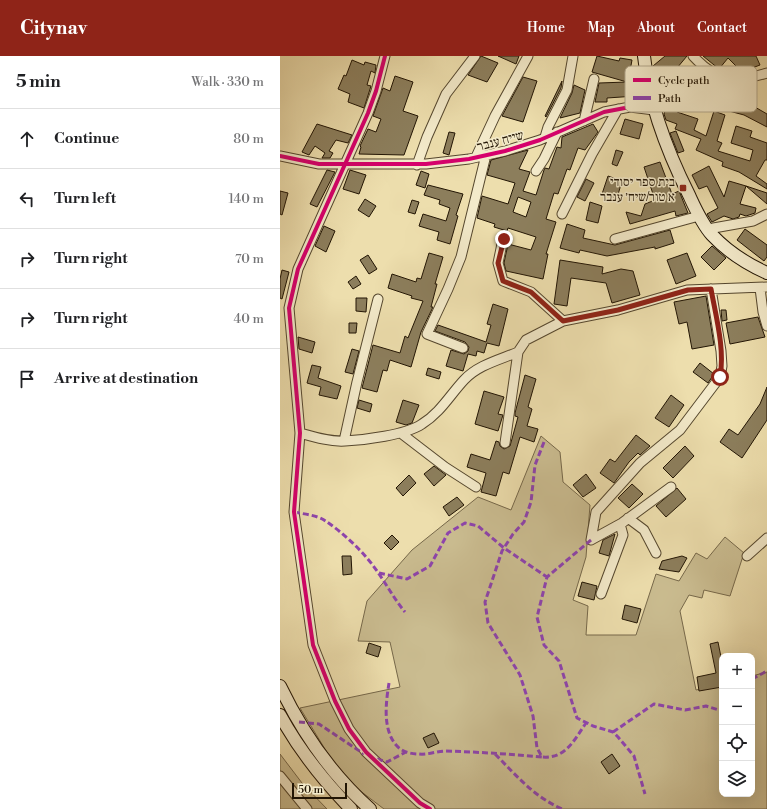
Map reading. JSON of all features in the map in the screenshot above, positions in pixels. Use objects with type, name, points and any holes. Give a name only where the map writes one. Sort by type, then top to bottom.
[{"type":"main road","points":[[644,56],[645,66]]},
{"type":"main road","points":[[655,112],[676,169],[699,216],[708,229],[721,243],[741,258],[767,273]]},
{"type":"main road","points":[[280,686],[297,719],[317,749],[339,777],[370,809]]},
{"type":"main road","points":[[280,715],[306,757],[329,786],[351,809]]},
{"type":"street","points":[[385,56],[376,91],[346,165],[298,269],[289,308],[300,433],[294,512],[314,645],[335,701],[349,729],[366,752],[420,803],[430,809]]},
{"type":"street","points":[[417,165],[427,137],[446,94],[475,56]]},
{"type":"street","points":[[476,157],[494,116],[528,56]]},
{"type":"street","points":[[545,137],[567,90],[574,56]]},
{"type":"street","points":[[693,56],[703,66]]},
{"type":"street","points":[[757,75],[767,73]]},
{"type":"street","points":[[584,121],[594,79]]},
{"type":"street","name":"שייח ענבר","points":[[280,156],[319,164],[346,165],[417,165],[476,157],[505,151],[545,137],[604,112],[625,108]]},
{"type":"street","points":[[562,214],[592,154],[618,109]]},
{"type":"street","points":[[536,171],[544,159],[557,132]]},
{"type":"street","points":[[463,348],[427,334],[448,289],[461,256],[486,155]]},
{"type":"street","points":[[708,229],[753,221],[767,214]]},
{"type":"street","points":[[615,239],[699,216]]},
{"type":"street","points":[[504,239],[498,263],[503,281],[531,292],[563,321]]},
{"type":"street","points":[[505,443],[518,352],[526,340],[563,321],[618,310],[688,290],[764,287],[762,312],[767,326]]},
{"type":"street","points":[[671,488],[620,524],[591,540],[596,512],[640,462],[680,430],[720,377],[722,366],[721,351],[711,289]]},
{"type":"street","points":[[344,441],[378,299]]},
{"type":"street","points":[[300,433],[322,439],[344,441],[402,434],[422,425],[442,407],[464,379],[480,368],[518,352]]},
{"type":"street","points":[[402,434],[445,467],[476,486]]},
{"type":"street","points":[[628,518],[644,530],[656,552]]},
{"type":"street","points":[[601,594],[623,535],[620,524]]},
{"type":"street","points":[[747,556],[767,538]]},
{"type":"street","points":[[280,776],[307,809]]},
{"type":"shaded area","points":[[541,436],[560,452],[563,482],[590,505],[586,557],[573,600],[588,606],[586,635],[636,635],[656,574],[679,581],[696,553],[707,559],[725,537],[744,553],[730,596],[704,590],[702,598],[689,595],[680,611],[696,690],[719,685],[719,797],[755,797],[755,675],[767,672],[767,809],[384,809],[342,777],[300,708],[400,687],[390,642],[358,641],[367,601],[412,550],[478,497],[511,510]]},
{"type":"shaded area","points":[[280,754],[302,783],[327,809],[280,809]]},
{"type":"building","points":[[481,56],[498,63],[487,82],[468,75]]},
{"type":"building","points":[[498,56],[519,56],[516,64]]},
{"type":"building","points":[[597,56],[619,61],[620,58],[632,60],[631,66],[625,66],[625,81],[592,72]]},
{"type":"building","points":[[665,56],[687,56],[679,66],[653,66]]},
{"type":"building","points":[[703,56],[756,56],[760,65],[736,66],[728,58],[721,66],[715,66]]},
{"type":"building","points":[[352,60],[364,65],[365,62],[376,65],[375,73],[371,71],[367,85],[371,86],[364,108],[348,102],[350,94],[338,89],[344,75],[346,76]]},
{"type":"building","points":[[395,76],[413,82],[403,111],[418,116],[404,155],[359,154],[360,146],[368,129],[376,132],[381,119],[373,116],[383,88],[390,91]]},
{"type":"building","points":[[523,77],[537,81],[523,122],[502,116]]},
{"type":"building","points":[[562,81],[561,88],[546,117],[545,116]]},
{"type":"building","points":[[625,82],[625,97],[607,98],[607,102],[595,102],[599,83]]},
{"type":"building","points":[[574,85],[585,90],[580,113],[560,118],[572,93]]},
{"type":"building","points":[[757,108],[767,114],[767,127],[744,115],[733,112],[757,112]]},
{"type":"building","points":[[665,112],[677,112],[698,119],[694,130],[706,136],[714,112],[725,115],[717,141],[722,143],[718,151],[750,161],[753,150],[731,143],[736,126],[752,131],[750,137],[767,143],[767,160],[765,160],[756,176],[767,184],[767,189],[739,172],[722,166],[723,162],[696,150],[701,139],[675,129],[677,124],[666,120]]},
{"type":"building","points":[[625,119],[643,124],[639,139],[620,134]]},
{"type":"building","points":[[317,124],[352,135],[348,143],[336,140],[329,151],[333,153],[330,158],[322,158],[325,153],[315,146],[309,155],[302,152]]},
{"type":"building","points":[[593,124],[598,132],[585,150],[578,148],[570,170],[567,169],[558,194],[554,193],[546,219],[556,222],[546,254],[548,254],[543,279],[506,271],[504,263],[508,244],[531,250],[536,237],[508,228],[507,231],[494,227],[495,224],[477,218],[482,196],[508,204],[515,183],[487,175],[491,160],[528,150],[519,169],[530,172],[523,191],[536,195],[545,168],[549,169],[557,147],[561,148],[562,137]],"holes":[[[518,197],[531,202],[526,217],[513,212]]]},
{"type":"building","points":[[676,131],[684,151],[678,153],[670,133]]},
{"type":"building","points":[[449,132],[455,133],[449,155],[443,153]]},
{"type":"building","points":[[616,150],[623,152],[617,166],[612,164]]},
{"type":"building","points":[[660,162],[672,194],[679,191],[688,213],[676,216],[675,211],[630,224],[626,212],[641,216],[645,204],[655,200],[644,167]]},
{"type":"building","points":[[709,166],[724,197],[729,181],[746,186],[740,204],[756,208],[755,213],[746,216],[740,214],[739,217],[733,219],[724,216],[712,222],[707,214],[718,208],[707,186],[699,189],[692,175]]},
{"type":"building","points":[[327,170],[335,172],[317,207],[310,204]]},
{"type":"building","points":[[350,170],[366,175],[359,194],[343,189]]},
{"type":"building","points":[[421,171],[429,174],[425,188],[416,185]]},
{"type":"building","points":[[608,176],[622,181],[617,198],[602,194]]},
{"type":"building","points":[[586,179],[594,183],[585,201],[577,197]]},
{"type":"building","points":[[428,185],[463,194],[456,215],[458,216],[450,244],[437,240],[439,232],[419,226],[423,214],[446,221],[450,208],[439,204],[440,200],[424,195]]},
{"type":"building","points":[[746,186],[767,193],[767,204]]},
{"type":"building","points":[[280,191],[288,193],[282,215],[280,214]]},
{"type":"building","points":[[365,199],[376,206],[369,217],[358,210]]},
{"type":"building","points":[[412,200],[419,202],[415,214],[408,212]]},
{"type":"building","points":[[590,202],[602,206],[598,223],[586,220]]},
{"type":"building","points":[[567,224],[585,230],[583,238],[615,245],[670,230],[674,243],[655,249],[655,247],[607,256],[580,250],[579,253],[560,248]]},
{"type":"building","points":[[324,226],[335,231],[326,252],[315,246]]},
{"type":"building","points":[[745,229],[767,245],[767,257],[764,261],[737,240]]},
{"type":"building","points":[[712,246],[726,258],[714,270],[701,257]]},
{"type":"building","points":[[429,253],[443,257],[435,284],[437,284],[431,307],[433,307],[421,332],[411,367],[390,360],[387,371],[383,370],[377,392],[362,388],[373,345],[400,353],[405,336],[408,338],[423,301],[411,298],[412,296],[388,288],[392,274],[416,282],[417,278],[421,279]]},
{"type":"building","points":[[687,253],[696,276],[676,284],[667,260]]},
{"type":"building","points":[[368,255],[377,269],[369,274],[360,260]]},
{"type":"building","points":[[560,260],[603,267],[602,274],[621,269],[633,271],[640,295],[612,303],[606,283],[571,278],[567,306],[554,304]]},
{"type":"building","points":[[282,270],[289,272],[282,299],[280,298],[280,279]]},
{"type":"building","points":[[356,276],[361,284],[353,289],[348,282]]},
{"type":"building","points":[[706,296],[714,345],[692,349],[687,322],[679,324],[674,302]]},
{"type":"building","points":[[356,298],[367,298],[366,312],[356,311]]},
{"type":"building","points":[[493,304],[508,309],[499,346],[487,343],[484,353],[477,351],[476,356],[468,354],[463,371],[446,366],[451,350],[464,354],[468,351],[469,347],[465,342],[435,331],[438,325],[486,342],[491,325],[487,324]]},
{"type":"building","points":[[721,310],[726,310],[727,320],[722,321]]},
{"type":"building","points":[[758,317],[765,337],[730,344],[726,323]]},
{"type":"building","points":[[349,323],[357,323],[356,333],[349,333]]},
{"type":"building","points":[[298,337],[315,342],[312,353],[299,349]]},
{"type":"building","points":[[352,349],[359,351],[353,374],[345,372]]},
{"type":"building","points":[[700,363],[714,374],[708,383],[693,372]]},
{"type":"building","points":[[312,365],[321,367],[318,378],[341,386],[337,399],[319,395],[321,387],[307,383]]},
{"type":"building","points":[[428,368],[441,372],[439,379],[426,375]]},
{"type":"building","points":[[525,375],[536,379],[528,407],[532,409],[527,426],[538,429],[534,442],[520,437],[509,474],[503,472],[496,496],[481,492],[486,473],[467,467],[471,454],[490,460],[496,441],[499,442],[500,446],[504,449],[510,446],[518,417],[515,416],[515,413]]},
{"type":"building","points":[[767,387],[767,420],[742,458],[720,442],[729,429],[738,435],[760,404]]},
{"type":"building","points":[[484,391],[504,397],[498,414],[503,415],[498,431],[475,424]]},
{"type":"building","points":[[671,395],[684,405],[669,427],[655,418]]},
{"type":"building","points":[[359,400],[372,404],[370,412],[357,408]]},
{"type":"building","points":[[403,400],[419,405],[412,423],[406,425],[396,422]]},
{"type":"building","points":[[636,435],[650,446],[640,455],[638,453],[629,462],[614,483],[600,473],[610,459],[615,462]]},
{"type":"building","points":[[685,446],[694,456],[673,478],[663,468]]},
{"type":"building","points":[[434,466],[446,475],[434,486],[424,474]]},
{"type":"building","points":[[586,474],[596,488],[583,497],[573,485]]},
{"type":"building","points":[[409,475],[416,483],[403,496],[396,488]]},
{"type":"building","points":[[632,484],[643,494],[629,508],[618,498]]},
{"type":"building","points":[[677,488],[686,499],[666,517],[656,506]]},
{"type":"building","points":[[457,497],[464,505],[449,516],[443,507]]},
{"type":"building","points":[[615,534],[609,556],[599,553],[603,540]]},
{"type":"building","points":[[392,535],[399,542],[391,550],[384,543]]},
{"type":"building","points":[[342,556],[351,556],[352,574],[343,575]]},
{"type":"building","points":[[682,556],[687,558],[679,572],[659,569],[662,561]]},
{"type":"building","points":[[582,582],[597,586],[594,600],[578,596]]},
{"type":"building","points":[[625,605],[641,609],[637,623],[622,619]]},
{"type":"building","points":[[718,642],[720,653],[719,688],[699,691],[697,677],[716,673],[710,644]]},
{"type":"building","points":[[369,643],[381,647],[378,657],[366,653]]},
{"type":"building","points":[[434,733],[439,743],[428,748],[423,738]]},
{"type":"building","points":[[612,754],[620,766],[609,774],[601,762]]},
{"type":"marked path","points":[[544,442],[535,465],[531,502],[524,522],[513,534],[502,551],[485,602],[488,623],[520,675],[533,716],[537,748],[542,757],[550,757],[563,752],[573,742],[586,723]]},
{"type":"marked path","points":[[294,512],[321,518],[347,538],[374,566],[405,612]]},
{"type":"marked path","points":[[379,573],[407,579],[430,566],[448,533],[465,523],[478,526],[504,548],[547,577]]},
{"type":"marked path","points":[[591,540],[547,577],[537,617],[544,645],[559,661],[577,718],[593,726],[613,732],[618,737],[634,756],[645,794]]},
{"type":"marked path","points":[[755,677],[767,671]]},
{"type":"marked path","points":[[389,683],[386,707],[387,724],[392,739],[397,746],[404,751],[416,754],[446,751],[542,757]]},
{"type":"marked path","points":[[613,732],[654,704],[685,710],[706,706],[719,710]]},
{"type":"marked path","points":[[299,722],[319,724],[364,754]]},
{"type":"marked path","points":[[377,759],[387,762],[406,752]]},
{"type":"marked path","points":[[495,754],[534,792],[562,809]]},
{"type":"cycle path","points":[[385,56],[376,91],[368,113],[298,269],[289,308],[300,433],[294,512],[313,645],[335,701],[349,729],[366,752],[420,803],[430,809]]},
{"type":"cycle path","points":[[280,156],[319,164],[426,164],[469,159],[505,151],[540,140],[604,112],[625,108]]},
{"type":"place","name":"בית ספר יסודי א טור/שיח׳ ענבר","points":[[683,188]]},
{"type":"route","points":[[504,239],[498,263],[503,281],[531,292],[563,321],[618,310],[688,290],[711,289],[721,351],[722,366],[720,377]]}]
